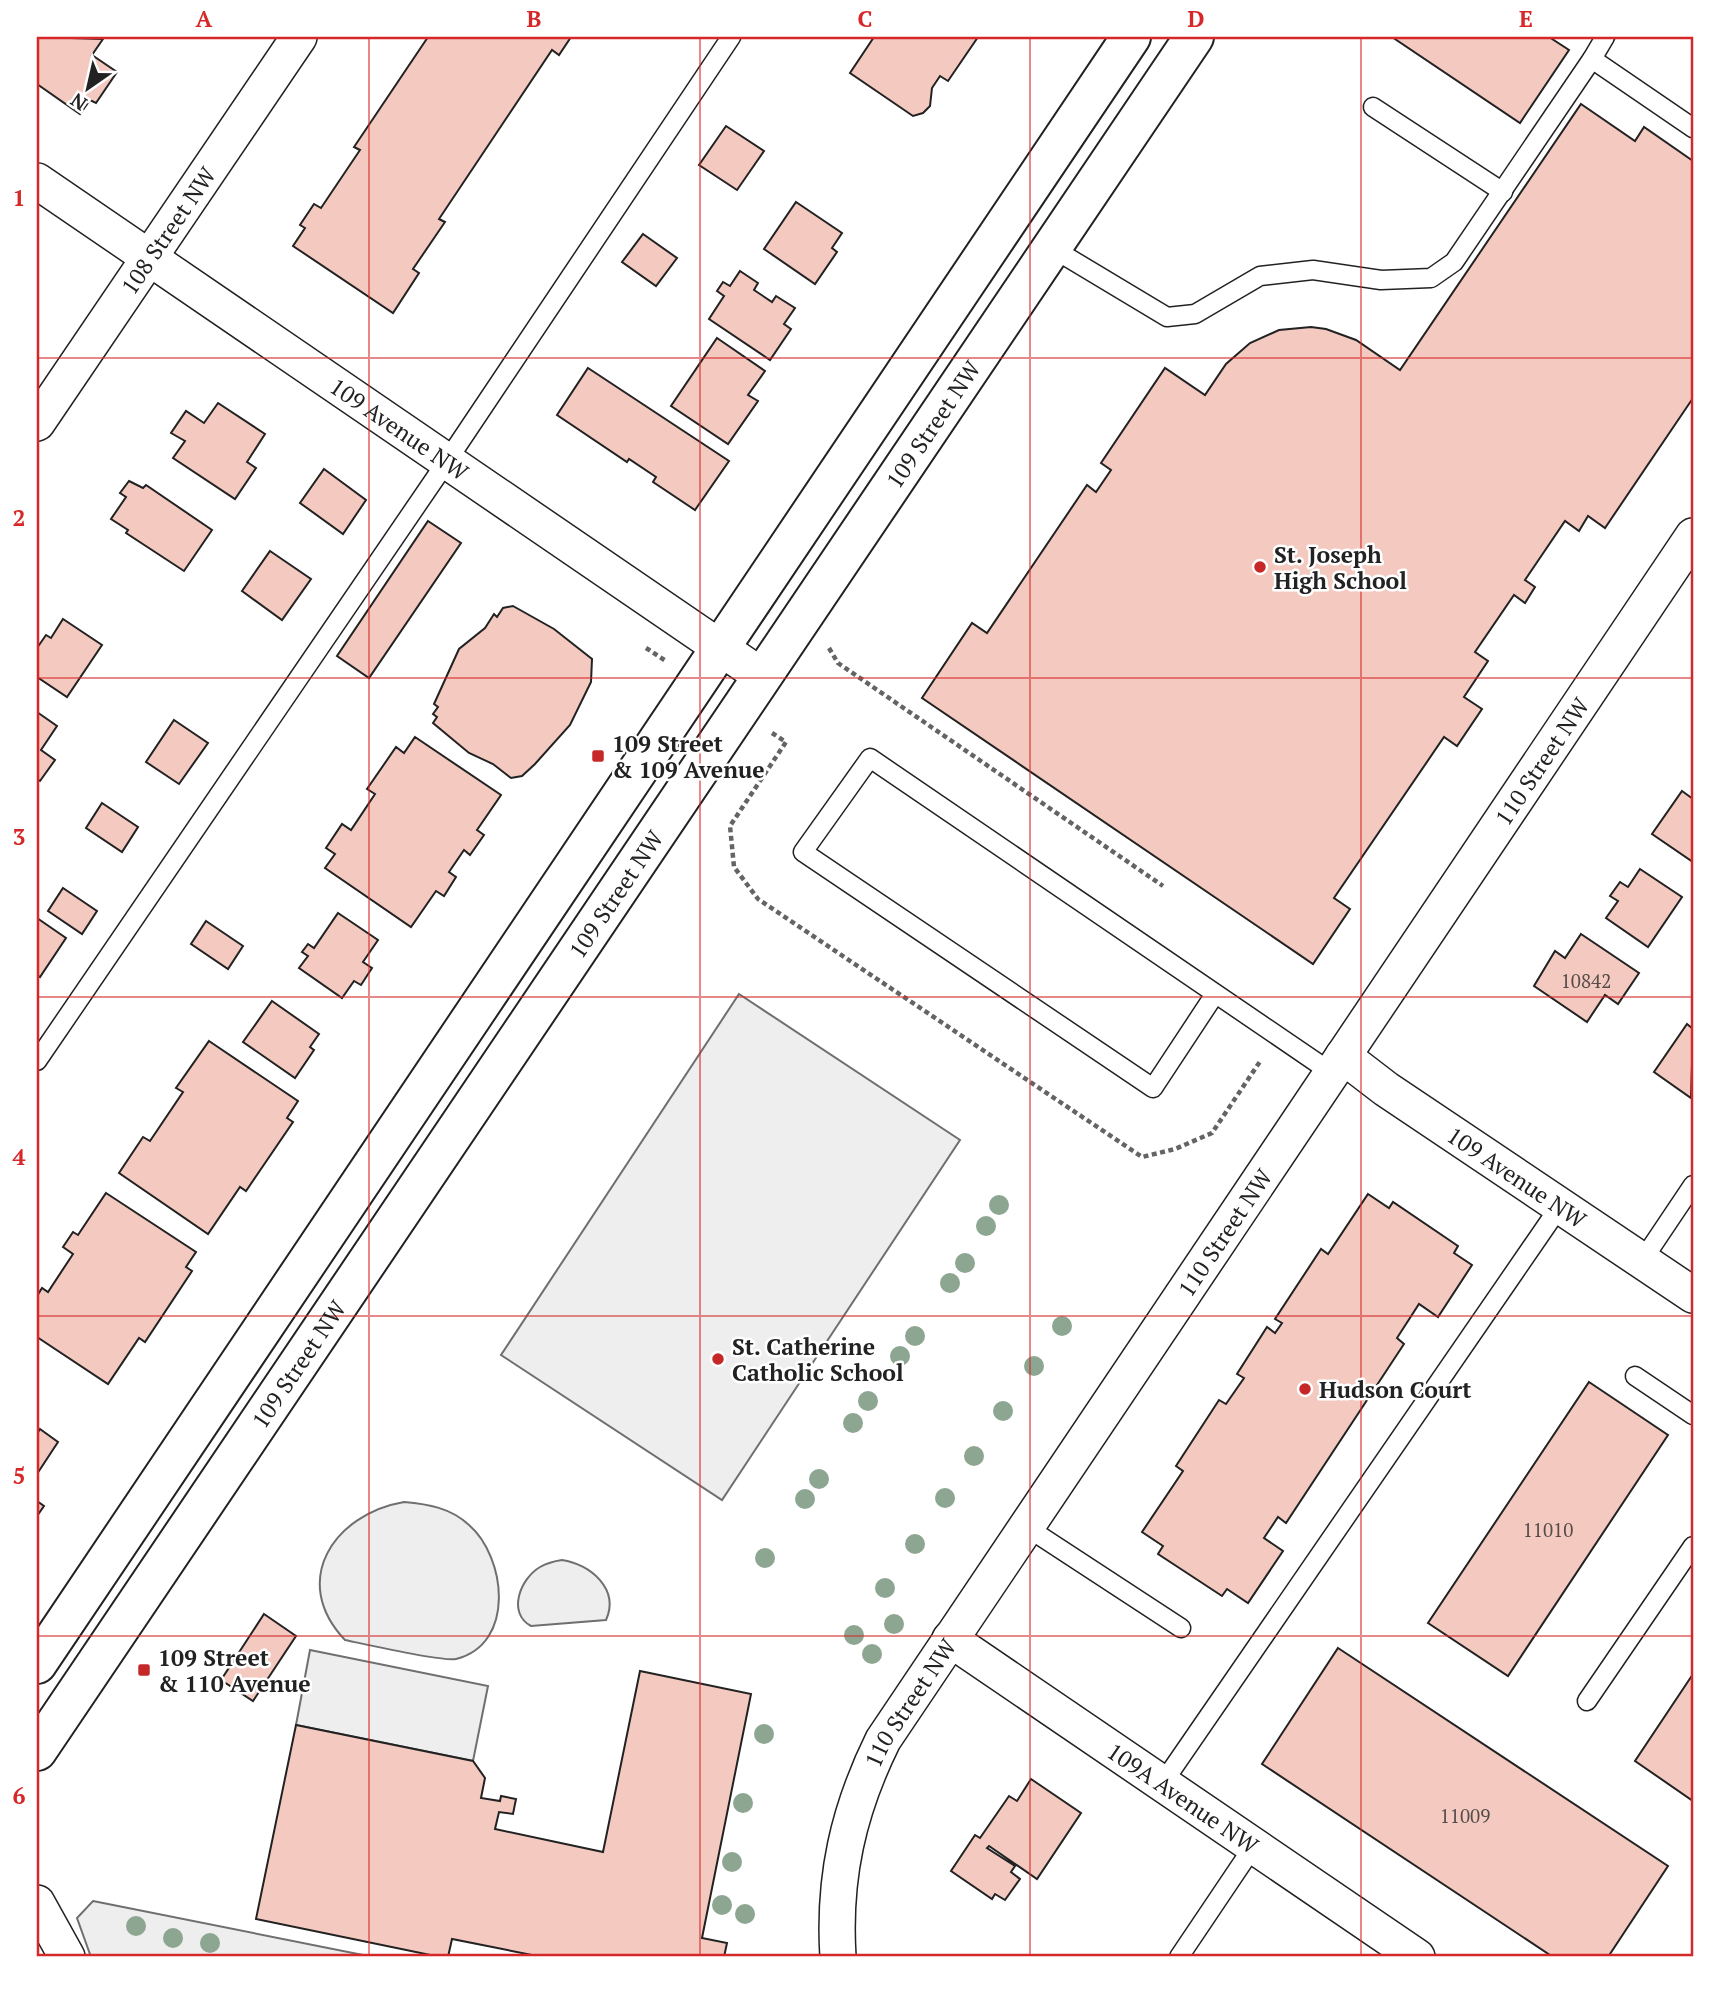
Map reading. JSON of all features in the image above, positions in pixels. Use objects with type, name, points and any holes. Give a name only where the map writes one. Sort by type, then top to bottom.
[{"type":"main road","points":[[37,1664],[1131,37]]},
{"type":"main road","name":"109 Street NW","points":[[37,1751],[1194,37]]},
{"type":"street","name":"108 Street NW","points":[[37,424],[299,37]]},
{"type":"street","name":"109 Avenue NW","points":[[37,181],[763,677]]},
{"type":"street","name":"110 Street NW","points":[[838,1957],[836,1914],[839,1871],[848,1825],[862,1782],[883,1740],[1693,536]]},
{"type":"street","name":"109 Avenue NW","points":[[1338,1065],[1387,1089],[1693,1296]]},
{"type":"street","name":"109A Avenue NW","points":[[950,1639],[1417,1957]]},
{"type":"street","points":[[37,1903],[67,1957]]},
{"type":"lane","points":[[37,1060],[447,461],[731,37]]},
{"type":"lane","points":[[1052,248],[1167,317],[1195,314],[1260,276],[1313,270],[1381,280],[1431,278],[1454,262],[1605,37]]},
{"type":"lane","points":[[1592,59],[1693,128]]},
{"type":"lane","points":[[1373,107],[1503,192]]},
{"type":"lane","points":[[1215,994],[1153,1088],[803,852],[870,758],[1215,994],[1338,1065]]},
{"type":"lane","points":[[1642,1261],[1693,1185]]},
{"type":"lane","points":[[1162,1784],[1560,1206]]},
{"type":"lane","points":[[1636,1376],[1693,1415]]},
{"type":"lane","points":[[1026,1526],[1181,1628]]},
{"type":"lane","points":[[1587,1701],[1693,1546]]},
{"type":"lane","points":[[1179,1957],[1253,1847]]},
{"type":"path","points":[[829,648],[838,663],[1163,886]]},
{"type":"shaded area","points":[[739,994],[960,1140],[722,1500],[501,1355]]},
{"type":"shaded area","points":[[404,1502],[439,1508],[462,1519],[482,1539],[491,1557],[499,1598],[496,1618],[489,1636],[475,1650],[456,1659],[420,1655],[345,1640],[329,1618],[321,1595],[321,1574],[327,1553],[340,1535],[357,1520],[379,1509]]},
{"type":"shaded area","points":[[562,1560],[583,1567],[606,1588],[609,1609],[606,1620],[531,1626],[524,1620],[518,1605],[527,1579],[540,1567]]},
{"type":"shaded area","points":[[310,1650],[488,1686],[473,1761],[296,1725]]},
{"type":"shaded area","points":[[93,1901],[373,1957],[91,1957],[77,1918]]},
{"type":"building","points":[[37,37],[103,39],[92,55],[117,72],[96,103],[90,100],[80,114],[37,84]]},
{"type":"building","points":[[428,37],[571,37],[559,55],[552,50],[439,219],[445,222],[413,269],[419,273],[393,313],[293,246],[305,228],[300,225],[314,204],[321,208],[360,150],[354,147]]},
{"type":"building","points":[[874,37],[978,37],[948,81],[940,76],[932,88],[930,106],[923,113],[913,116],[850,73]]},
{"type":"building","points":[[1392,37],[1549,37],[1569,50],[1520,123]]},
{"type":"building","points":[[1581,104],[1635,141],[1644,127],[1693,161],[1693,398],[1605,528],[1588,516],[1579,531],[1565,521],[1525,580],[1535,587],[1525,603],[1514,595],[1475,652],[1488,661],[1464,697],[1482,709],[1457,746],[1444,737],[1334,898],[1350,909],[1313,964],[922,698],[972,623],[987,633],[1087,485],[1096,492],[1111,470],[1101,463],[1165,368],[1205,395],[1226,364],[1250,343],[1279,330],[1311,327],[1326,329],[1356,340],[1400,370]]},
{"type":"building","points":[[726,126],[764,151],[737,190],[699,165]]},
{"type":"building","points":[[796,202],[842,233],[832,248],[837,252],[815,284],[764,249]]},
{"type":"building","points":[[643,234],[677,258],[656,286],[622,262]]},
{"type":"building","points":[[740,271],[758,283],[754,290],[772,302],[776,296],[795,308],[784,324],[791,329],[770,360],[709,319],[724,296],[717,291],[723,282],[730,286]]},
{"type":"building","points":[[717,338],[765,371],[748,395],[758,401],[728,444],[671,406]]},
{"type":"building","points":[[588,368],[729,461],[695,510],[653,482],[656,477],[629,459],[627,462],[557,415]]},
{"type":"building","points":[[218,403],[265,434],[247,462],[256,468],[235,499],[173,458],[185,441],[171,433],[186,411],[204,423]]},
{"type":"building","points":[[324,469],[366,500],[343,534],[300,503]]},
{"type":"building","points":[[129,481],[143,488],[146,485],[212,530],[184,571],[126,533],[128,530],[111,519],[126,497],[120,493]]},
{"type":"building","points":[[428,521],[461,543],[369,678],[337,656]]},
{"type":"building","points":[[270,551],[311,579],[282,620],[242,591]]},
{"type":"building","points":[[513,606],[554,629],[592,659],[591,682],[570,725],[522,776],[511,778],[493,764],[469,753],[433,723],[437,717],[433,714],[438,707],[434,704],[459,649],[485,628],[494,614],[497,617],[503,608]]},
{"type":"building","points":[[63,619],[102,645],[67,697],[37,677],[37,648],[46,635],[51,638]]},
{"type":"building","points":[[37,712],[57,726],[41,750],[55,760],[40,781],[37,779]]},
{"type":"building","points":[[174,720],[208,743],[179,784],[146,762]]},
{"type":"building","points":[[415,737],[501,795],[477,830],[484,835],[470,855],[464,850],[449,872],[456,877],[444,896],[436,891],[411,927],[325,868],[335,854],[326,848],[342,824],[351,830],[375,794],[367,789],[396,747],[404,753]]},
{"type":"building","points":[[1682,791],[1693,799],[1693,862],[1652,834]]},
{"type":"building","points":[[102,803],[138,827],[122,852],[86,828]]},
{"type":"building","points":[[1640,869],[1682,897],[1648,947],[1606,918],[1618,901],[1610,896],[1620,882],[1628,887]]},
{"type":"building","points":[[63,888],[97,911],[82,934],[48,911]]},
{"type":"building","points":[[338,913],[378,940],[363,962],[372,968],[361,985],[354,981],[342,998],[299,968],[308,956],[302,952],[308,944],[314,948]]},
{"type":"building","points":[[37,918],[66,938],[40,977],[37,975]]},
{"type":"building","points":[[206,921],[243,946],[228,969],[191,944]]},
{"type":"building","points":[[1581,934],[1639,973],[1618,1004],[1605,995],[1587,1022],[1534,986],[1555,951],[1565,958]]},
{"type":"building","points":[[272,1001],[319,1034],[310,1047],[314,1050],[295,1078],[243,1042]]},
{"type":"building","points":[[1687,1024],[1693,1029],[1691,1098],[1654,1072]]},
{"type":"building","points":[[209,1041],[298,1101],[287,1118],[293,1122],[246,1191],[240,1187],[208,1234],[119,1173],[143,1137],[150,1141],[183,1092],[176,1088]]},
{"type":"building","points":[[106,1193],[196,1252],[186,1267],[192,1271],[145,1342],[139,1338],[108,1384],[37,1337],[37,1296],[42,1288],[48,1292],[73,1254],[63,1247],[73,1232],[78,1235]]},
{"type":"building","name":"Hudson Court","points":[[1368,1194],[1389,1208],[1393,1202],[1458,1246],[1454,1253],[1472,1265],[1438,1317],[1419,1304],[1397,1338],[1404,1344],[1286,1523],[1278,1517],[1264,1538],[1283,1551],[1248,1603],[1227,1589],[1222,1596],[1158,1554],[1163,1546],[1142,1532],[1183,1471],[1176,1466],[1219,1400],[1226,1404],[1244,1378],[1237,1374],[1267,1327],[1275,1333],[1282,1323],[1275,1319],[1321,1249],[1328,1254]]},
{"type":"building","points":[[1589,1382],[1668,1435],[1508,1676],[1428,1623]]},
{"type":"building","points":[[40,1429],[58,1442],[37,1474],[37,1434]]},
{"type":"building","points":[[37,1501],[44,1506],[37,1516]]},
{"type":"building","points":[[264,1614],[296,1636],[253,1701],[221,1680]]},
{"type":"building","points":[[1338,1648],[1668,1866],[1608,1957],[1553,1957],[1262,1764]]},
{"type":"building","points":[[640,1671],[751,1694],[702,1938],[727,1943],[724,1957],[542,1957],[452,1939],[448,1957],[440,1957],[256,1919],[296,1725],[473,1761],[485,1778],[481,1798],[500,1801],[501,1796],[516,1799],[513,1814],[499,1812],[495,1829],[603,1852]]},
{"type":"building","points":[[1693,1674],[1693,1801],[1635,1761]]},
{"type":"building","points":[[1031,1779],[1081,1813],[1037,1879],[989,1846],[987,1848],[1015,1866],[1011,1872],[1020,1879],[1005,1900],[995,1894],[992,1899],[951,1871],[975,1835],[980,1838],[1009,1796],[1017,1801]]},
{"type":"place","name":"St. Joseph High School","points":[[1260,567]]},
{"type":"place","name":"109 Street & 109 Avenue","points":[[598,756]]},
{"type":"place","name":"St. Catherine Catholic School","points":[[718,1359]]},
{"type":"place","name":"Hudson Court","points":[[1305,1389]]},
{"type":"place","name":"109 Street & 110 Avenue","points":[[144,1670]]}]
